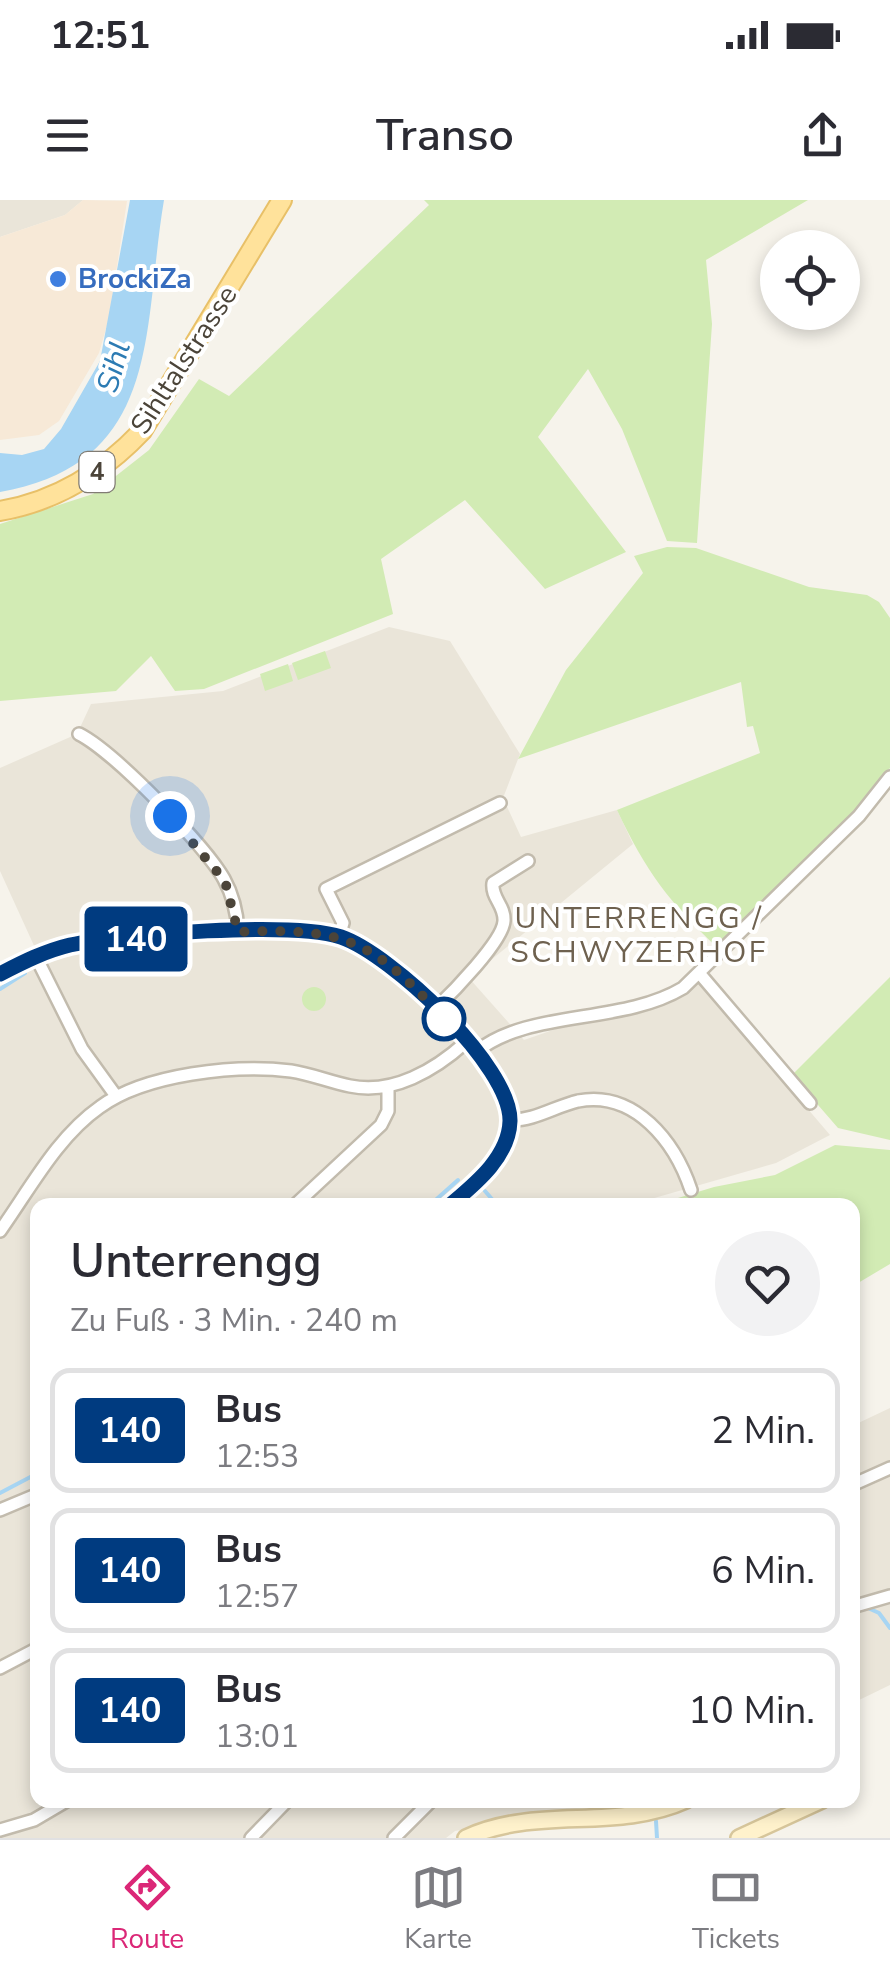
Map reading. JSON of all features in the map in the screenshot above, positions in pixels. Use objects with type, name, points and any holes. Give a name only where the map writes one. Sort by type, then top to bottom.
[{"type":"main road","name":"Sihltalstrasse","points":[[0,510],[74,486],[110,462],[142,432],[282,200]]},
{"type":"main road","points":[[466,1838],[536,1821],[644,1815],[664,1808]]},
{"type":"main road","points":[[738,1838],[804,1808]]},
{"type":"street","points":[[79,734],[149,795],[217,868],[230,894],[238,932]]},
{"type":"street","points":[[0,1231],[71,1134],[116,1096],[176,1078],[265,1071],[311,1075],[354,1087],[388,1086],[427,1071],[471,1047],[561,1021],[648,1007],[700,974],[860,816],[890,777]]},
{"type":"street","points":[[339,936],[343,923],[326,889],[500,802]]},
{"type":"street","points":[[435,1010],[500,938],[504,912],[493,894],[493,883],[528,861]]},
{"type":"street","points":[[0,974],[36,955],[89,942],[297,930],[339,936],[390,963],[471,1047],[502,1086],[510,1120],[508,1137],[495,1160],[457,1198]]},
{"type":"street","points":[[36,955],[82,1049],[116,1096]]},
{"type":"street","points":[[700,974],[810,1103]]},
{"type":"street","points":[[303,1198],[381,1125],[388,1111],[388,1086]]},
{"type":"street","points":[[510,1120],[587,1100],[623,1104],[640,1115],[670,1147],[691,1190]]},
{"type":"street","points":[[860,1482],[890,1468]]},
{"type":"street","points":[[0,1510],[30,1497]]},
{"type":"street","points":[[860,1605],[890,1596]]},
{"type":"street","points":[[0,1668],[30,1652]]},
{"type":"street","points":[[9,1832],[53,1808]]},
{"type":"street","points":[[251,1838],[280,1808]]},
{"type":"street","points":[[394,1838],[424,1808]]},
{"type":"shaded area","points":[[0,200],[83,200],[65,215],[0,237]]},
{"type":"shaded area","points":[[83,200],[127,201],[109,318],[99,353],[59,421],[39,435],[0,440],[0,237],[65,215]]},
{"type":"shaded area","points":[[389,627],[450,641],[520,754],[503,798],[521,837],[617,810],[633,844],[469,978],[524,1040],[698,980],[830,1135],[776,1163],[654,1198],[30,1198],[30,1808],[582,1808],[455,1831],[446,1838],[0,1838],[0,987],[41,961],[0,871],[0,768],[77,734],[91,704],[223,691]]},
{"type":"shaded area","points":[[890,1408],[890,1685],[860,1700],[860,1422]]},
{"type":"green space","points":[[424,200],[808,200],[706,260],[712,324],[697,543],[667,541],[622,429],[588,369],[538,437],[626,552],[545,589],[465,500],[381,559],[393,614],[204,689],[175,691],[151,656],[116,691],[0,701],[0,524],[93,494],[149,450],[199,379],[229,396],[429,205]]},
{"type":"green space","points":[[667,547],[696,548],[809,587],[867,595],[879,602],[890,618],[890,768],[849,819],[719,949],[660,885],[617,810],[760,753],[753,726],[747,727],[741,682],[518,759],[566,670],[643,573],[634,556]]},
{"type":"green space","points":[[325,651],[331,668],[298,680],[292,663]]},
{"type":"green space","points":[[288,664],[293,681],[265,691],[260,674]]},
{"type":"green space","points":[[890,977],[890,1140],[838,1128],[792,1075]]},
{"type":"green space","points":[[314,987],[323,990],[323,1008],[314,1011],[305,1008],[302,999],[305,990]]},
{"type":"green space","points":[[835,1145],[890,1150],[890,1264],[860,1282],[860,1198],[678,1198],[775,1175]]},
{"type":"water","name":"Sihl","points":[[130,200],[164,200],[145,342],[135,384],[118,421],[91,453],[53,476],[0,492],[0,453],[22,455],[44,449],[61,429],[100,361]]},
{"type":"waterway","points":[[0,989],[25,973]]},
{"type":"waterway","points":[[438,1198],[458,1180]]},
{"type":"waterway","points":[[485,1191],[491,1198]]},
{"type":"waterway","points":[[0,1493],[30,1477]]},
{"type":"waterway","points":[[868,1608],[879,1613],[890,1628]]},
{"type":"waterway","points":[[656,1821],[657,1838]]},
{"type":"bus line","name":"140","points":[[0,974],[36,955],[72,945],[228,932],[316,932],[339,936],[370,949],[390,963],[476,1052],[502,1086],[508,1103],[508,1137],[495,1160],[458,1198]]},
{"type":"place","name":"BrockiZa","points":[[58,279]]},
{"type":"district","name":"UNTERRENGG / SCHWYZERHOF","points":[[639,935]]},
{"type":"route","points":[[170,816],[225,881],[236,910],[238,932],[316,932],[361,945],[390,963],[444,1019]]}]
